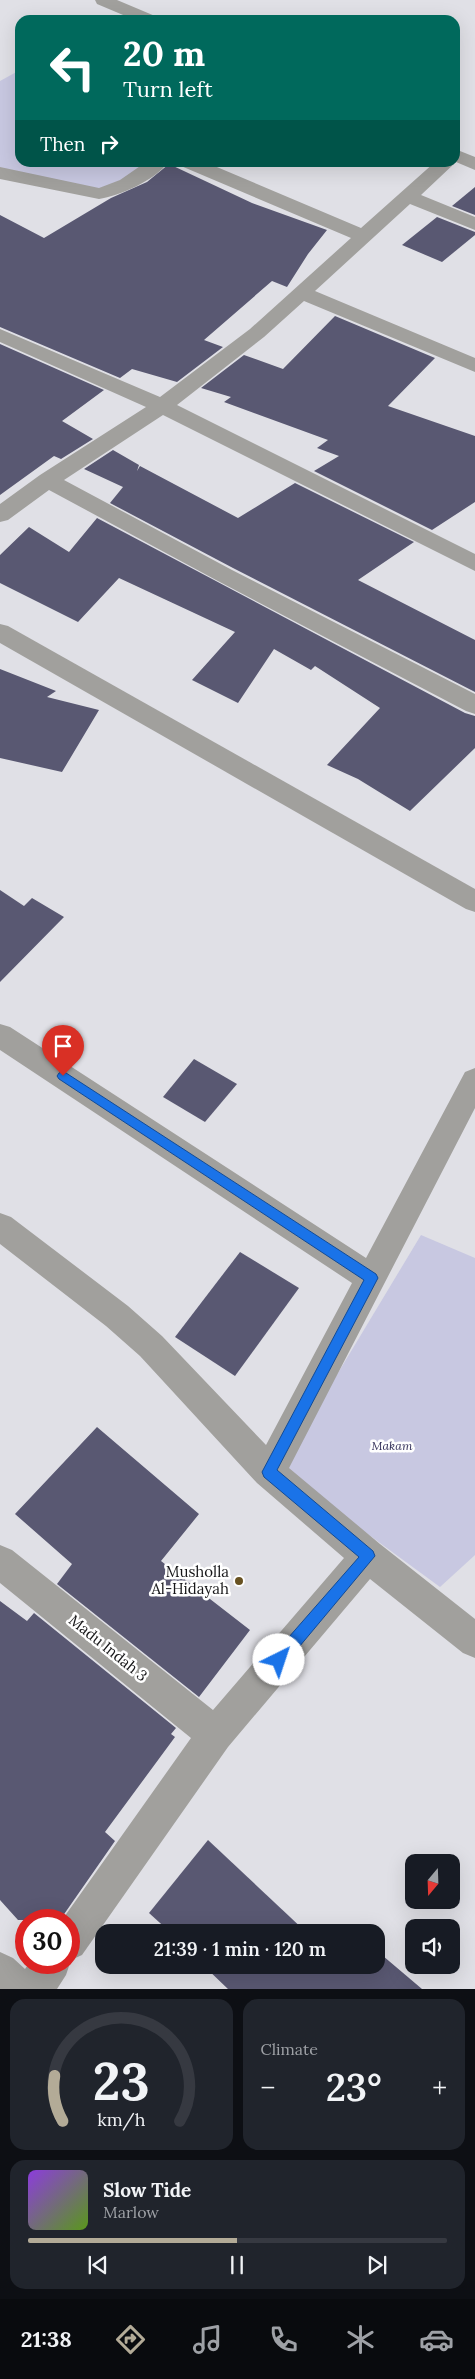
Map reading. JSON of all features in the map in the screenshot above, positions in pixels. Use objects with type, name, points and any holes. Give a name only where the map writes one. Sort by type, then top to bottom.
[{"type":"street","points":[[103,0],[138,15]]},
{"type":"street","points":[[460,158],[475,164]]},
{"type":"street","points":[[0,173],[89,193],[103,194],[113,192],[151,167]]},
{"type":"street","points":[[200,167],[364,236]]},
{"type":"street","points":[[0,515],[48,480],[162,406],[257,333],[441,167]]},
{"type":"street","points":[[408,196],[475,224]]},
{"type":"street","points":[[302,292],[475,366]]},
{"type":"street","points":[[1,338],[162,406],[475,564]]},
{"type":"street","points":[[48,480],[224,576],[475,705]]},
{"type":"street","points":[[0,632],[475,902]]},
{"type":"street","points":[[0,1034],[371,1278]]},
{"type":"street","points":[[269,1472],[475,1080]]},
{"type":"street","points":[[0,1226],[117,1316],[151,1346],[269,1472],[368,1556],[475,1642]]},
{"type":"street","points":[[80,1927],[215,1734],[368,1556]]},
{"type":"street","name":"Madu Indah 3","points":[[0,1562],[215,1734]]},
{"type":"street","points":[[0,1971],[19,1989]]},
{"type":"street","points":[[34,1989],[45,1974]]},
{"type":"green space","points":[[15,73],[15,167],[146,167],[100,192],[0,171],[0,81]]},
{"type":"green space","name":"Makam","points":[[421,1235],[475,1258],[475,1555],[440,1587],[290,1477],[285,1461]]},
{"type":"building","points":[[165,167],[175,167],[252,203],[327,230],[308,254],[287,287],[272,281],[204,340],[223,347],[177,382],[132,369],[120,378],[0,327],[0,215],[44,238],[111,198],[147,182]]},
{"type":"building","points":[[475,187],[475,215],[452,206]]},
{"type":"building","points":[[437,217],[475,232],[475,235],[442,262],[402,245]]},
{"type":"building","points":[[335,316],[435,358],[388,406],[475,436],[475,502],[432,530],[314,471],[339,456],[317,448],[328,440],[224,402],[231,397],[201,388],[244,355],[283,369]]},
{"type":"building","points":[[0,344],[104,390],[62,421],[93,439],[61,459],[54,456],[0,495]]},
{"type":"building","points":[[113,450],[139,465],[137,471],[140,466],[238,518],[295,483],[414,542],[358,580],[475,640],[475,692],[110,503],[123,487],[84,469]]},
{"type":"building","points":[[97,518],[465,713],[475,716],[475,748],[410,811],[358,779],[327,765],[380,708],[315,666],[311,670],[274,649],[238,703],[192,680],[235,632],[119,578],[78,622],[0,583],[0,555],[29,527],[69,552]]},
{"type":"building","points":[[0,669],[56,691],[47,697],[99,710],[62,772],[0,758]]},
{"type":"building","points":[[0,890],[24,906],[32,898],[64,917],[0,982]]},
{"type":"building","points":[[194,1059],[237,1084],[205,1122],[163,1097]]},
{"type":"building","points":[[240,1252],[299,1288],[235,1376],[175,1337]]},
{"type":"building","points":[[97,1427],[199,1514],[161,1561],[250,1630],[199,1697],[57,1584],[72,1564],[15,1514]]},
{"type":"building","points":[[0,1601],[27,1621],[34,1613],[176,1728],[171,1734],[175,1737],[105,1832],[115,1841],[68,1909],[15,1909],[15,1917],[0,1900]]},
{"type":"building","points":[[208,1840],[297,1924],[161,1924],[149,1913]]},
{"type":"building","points":[[385,1958],[422,1989],[228,1989],[212,1974],[385,1974]]},
{"type":"place","name":"Musholla Al-Hidayah","points":[[239,1581]]},
{"type":"route","points":[[63,1076],[371,1278],[269,1472],[368,1556],[279,1660]]}]
